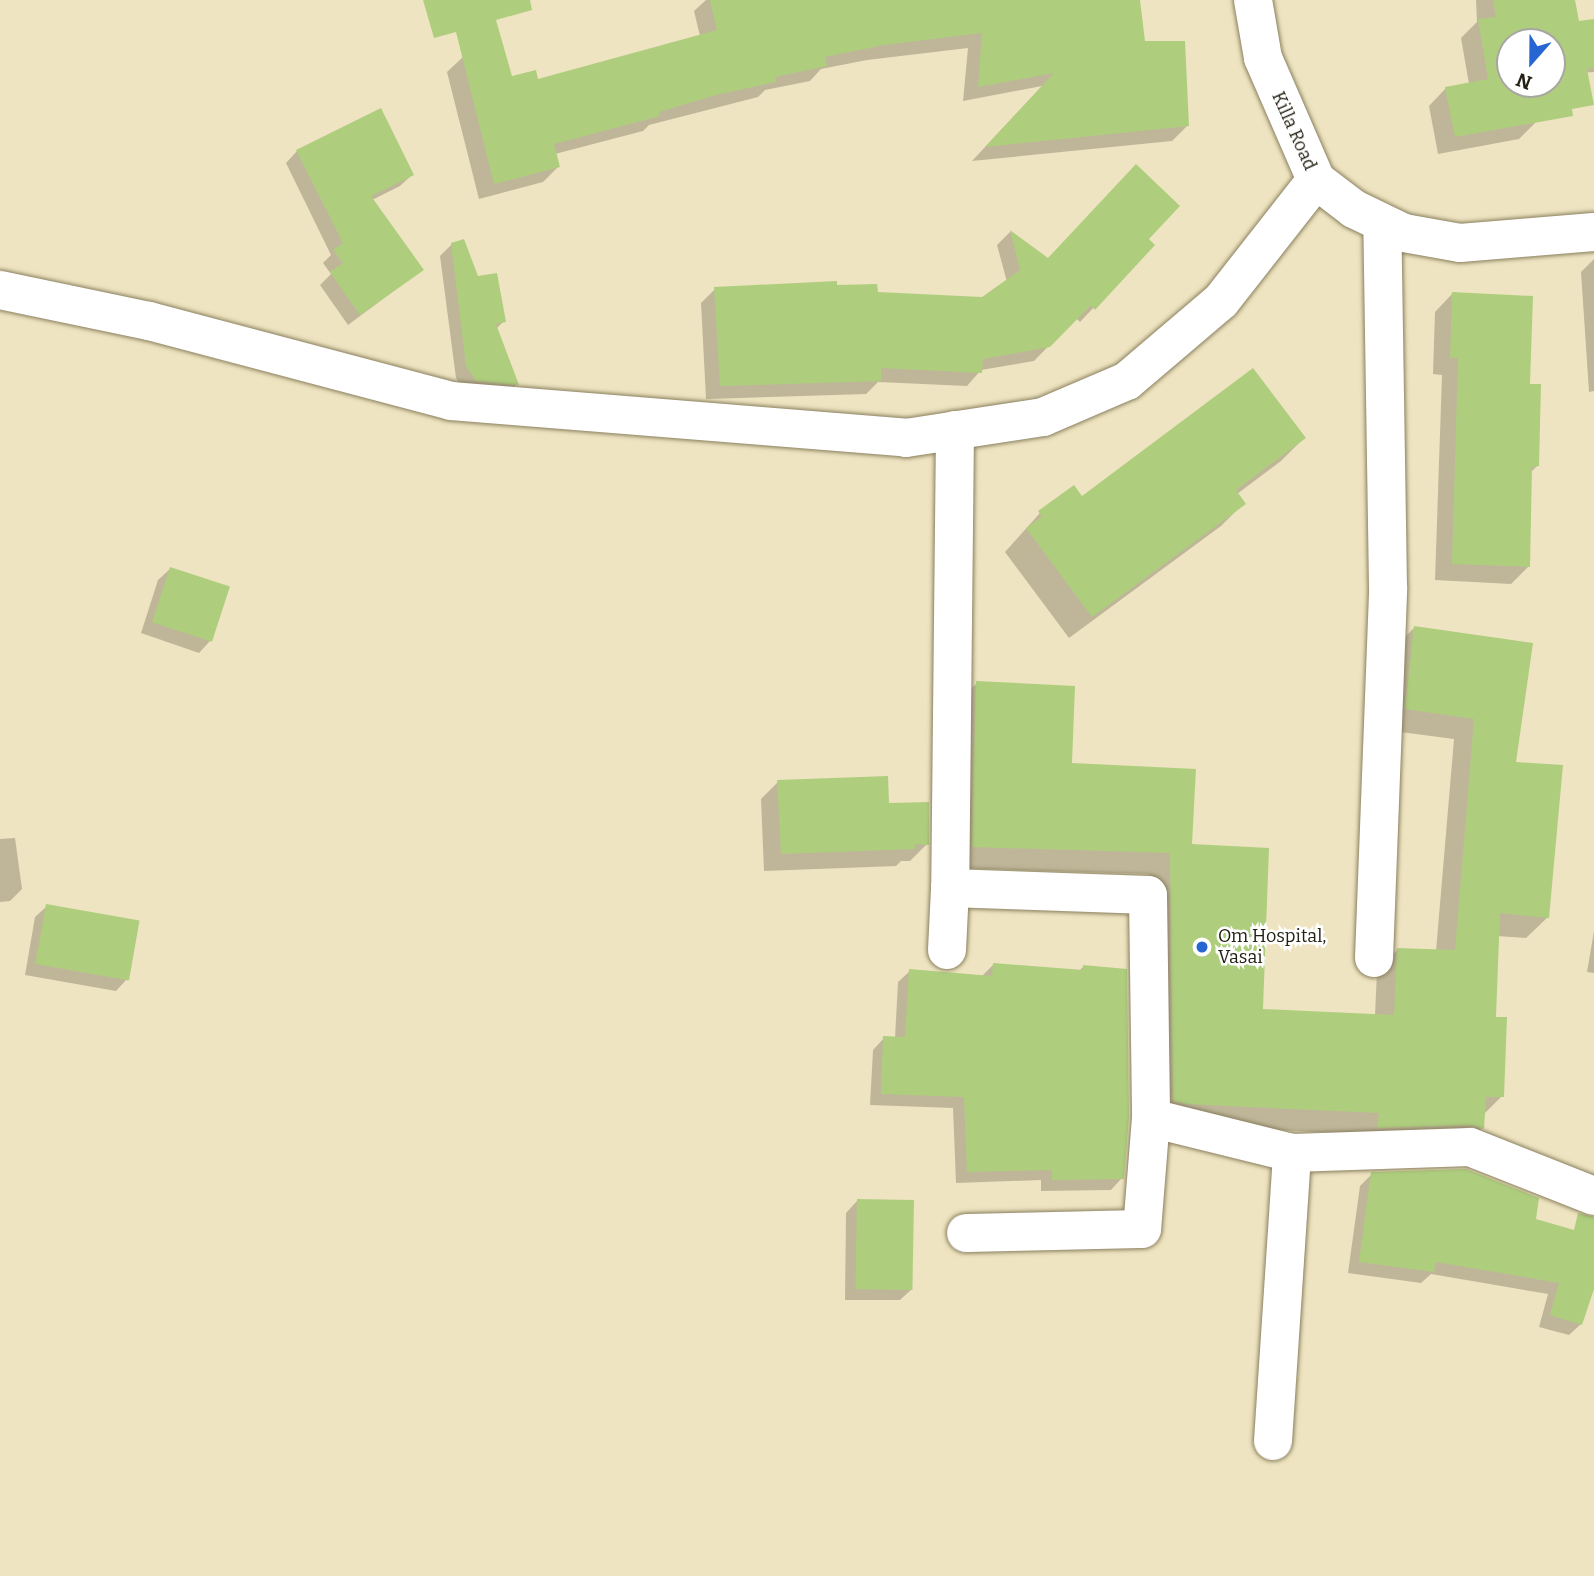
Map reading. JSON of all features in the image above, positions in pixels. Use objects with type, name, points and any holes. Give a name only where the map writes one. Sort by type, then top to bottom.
[{"type":"street","name":"Killa Road","points":[[1253,0],[1263,58],[1316,180],[1354,209],[1404,233],[1460,243],[1594,232]]},
{"type":"street","points":[[0,290],[149,321],[451,401],[906,438],[1043,416],[1127,381],[1221,301],[1316,180]]},
{"type":"street","points":[[1374,958],[1388,587],[1382,223]]},
{"type":"street","points":[[947,950],[956,430]]},
{"type":"street","points":[[950,888],[1147,895],[1151,1118],[1142,1228],[966,1233]]},
{"type":"street","points":[[1151,1118],[1292,1153],[1470,1147],[1594,1196]]},
{"type":"street","points":[[1273,1441],[1292,1153]]},
{"type":"building","points":[[423,0],[530,0],[532,10],[496,20],[512,76],[536,70],[538,79],[717,30],[710,0],[1140,0],[1145,41],[1185,41],[1189,126],[985,147],[1054,73],[978,87],[982,33],[884,45],[825,57],[827,66],[775,77],[776,82],[716,95],[659,112],[660,116],[554,144],[560,167],[494,184],[456,32],[434,38]]},
{"type":"building","points":[[1493,0],[1575,0],[1579,21],[1594,19],[1594,68],[1587,69],[1594,105],[1572,109],[1573,116],[1455,137],[1445,87],[1488,79],[1478,19],[1496,17]]},
{"type":"building","points":[[381,108],[414,175],[371,196],[424,270],[360,315],[330,272],[343,263],[333,250],[343,243],[296,150]]},
{"type":"building","points":[[1136,164],[1180,206],[1149,239],[1155,245],[1095,310],[1091,305],[1050,347],[983,359],[982,373],[881,368],[881,381],[720,386],[714,287],[837,281],[837,285],[877,284],[878,292],[982,297],[1020,270],[1010,230],[1048,258]]},
{"type":"building","points":[[464,239],[478,276],[497,273],[506,322],[496,324],[519,385],[476,381],[466,366],[451,243]]},
{"type":"building","points":[[1452,292],[1533,296],[1530,384],[1541,384],[1539,466],[1532,467],[1530,567],[1452,564],[1458,358],[1450,358]]},
{"type":"building","points":[[1253,368],[1306,438],[1236,490],[1246,504],[1092,617],[1026,528],[1042,517],[1038,511],[1074,485],[1082,496]]},
{"type":"building","points":[[170,567],[230,586],[212,642],[152,622]]},
{"type":"building","points":[[1414,626],[1533,643],[1516,762],[1563,765],[1549,918],[1500,913],[1496,1017],[1507,1017],[1504,1097],[1486,1097],[1484,1129],[1469,1125],[1377,1128],[1379,1113],[1187,1104],[1173,1101],[1170,853],[972,847],[976,681],[1075,686],[1072,763],[1196,769],[1192,844],[1269,848],[1263,1009],[1394,1015],[1397,948],[1455,950],[1474,719],[1405,709]]},
{"type":"building","points":[[888,776],[889,803],[929,802],[929,845],[915,844],[915,849],[781,854],[777,780]]},
{"type":"building","points":[[46,904],[140,920],[129,981],[35,964]]},
{"type":"building","points":[[993,963],[1083,970],[1083,965],[1127,969],[1129,1117],[1124,1179],[1052,1180],[1052,1170],[967,1172],[964,1097],[881,1094],[883,1036],[905,1037],[909,969],[992,976]]},
{"type":"building","points":[[1466,1169],[1539,1198],[1536,1219],[1574,1230],[1578,1213],[1594,1217],[1594,1289],[1582,1325],[1550,1315],[1559,1283],[1436,1262],[1434,1272],[1359,1262],[1371,1172]]},
{"type":"building","points":[[857,1199],[914,1200],[912,1290],[855,1289]]},
{"type":"place","name":"Om Hospital, Vasai","points":[[1202,947]]}]
